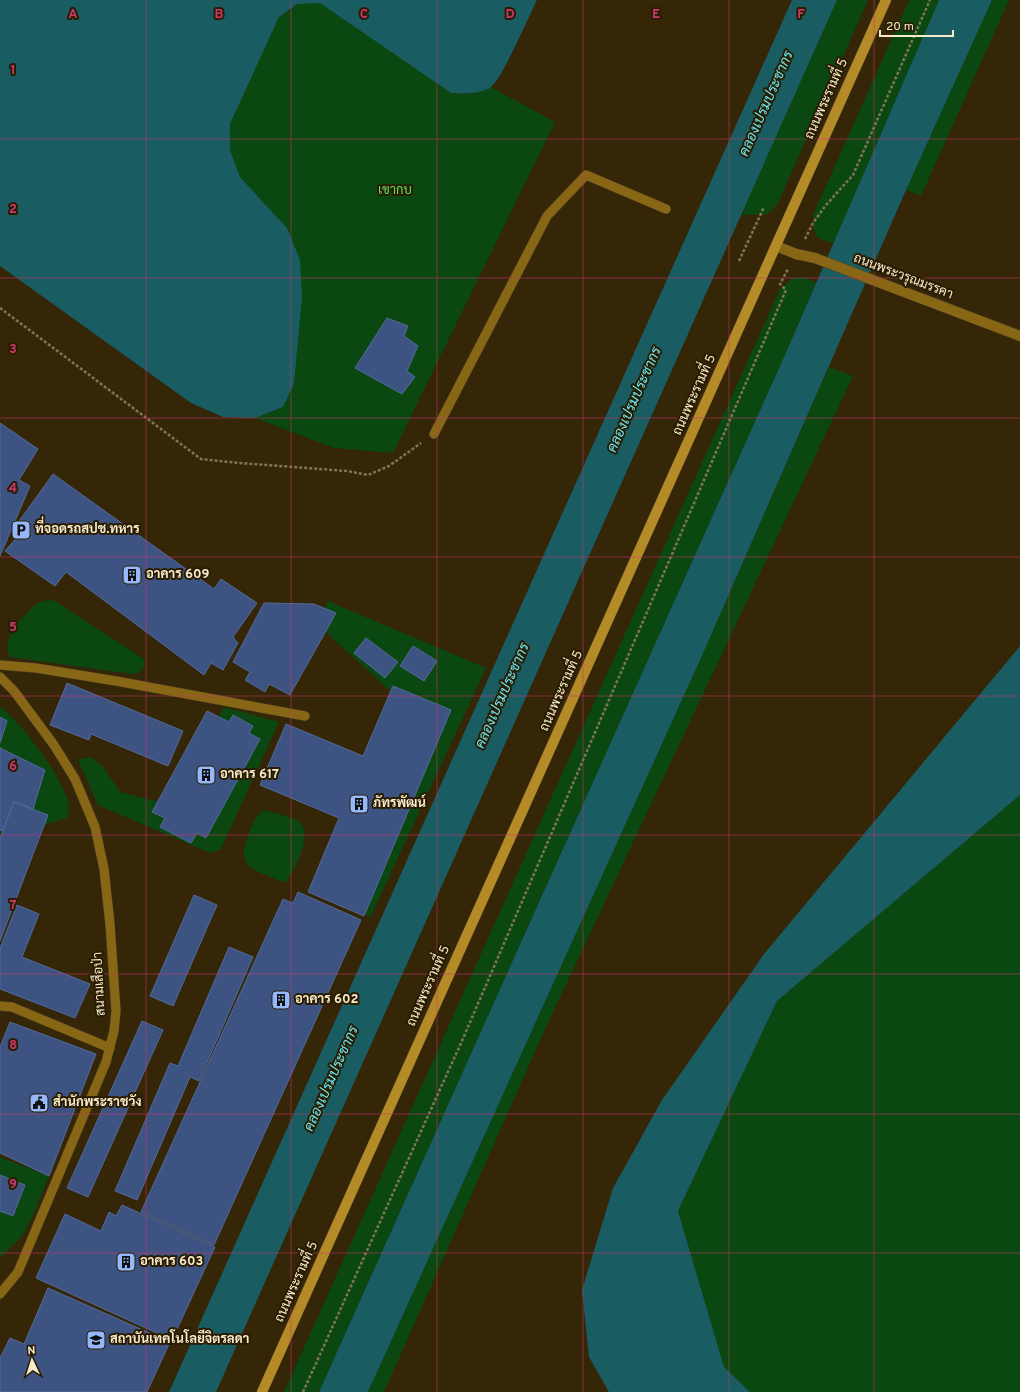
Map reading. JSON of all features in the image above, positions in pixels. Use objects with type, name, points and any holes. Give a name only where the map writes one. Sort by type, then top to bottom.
[{"type":"main road","name":"ถนนพระรามที่ 5","points":[[262,1392],[886,0]]},
{"type":"street","name":"ถนนพระวรุณมรรคา","points":[[776,246],[796,254],[815,258],[1020,336]]},
{"type":"lane","points":[[434,434],[547,216],[586,175],[666,209]]},
{"type":"lane","points":[[0,666],[36,668],[305,716]]},
{"type":"lane","name":"สนามเสือป่า","points":[[0,677],[14,690],[58,751],[75,779],[95,827],[104,869],[114,966],[116,1012],[114,1031],[106,1062],[18,1272],[0,1294]]},
{"type":"lane","points":[[0,1006],[12,1007],[110,1048]]},
{"type":"path","points":[[813,223],[826,205],[853,175],[930,0]]},
{"type":"path","points":[[739,261],[764,207]]},
{"type":"path","points":[[303,1392],[464,1035],[786,290],[780,284]]},
{"type":"path","points":[[0,308],[201,459],[239,464],[347,471],[368,475],[389,466],[434,434]]},
{"type":"green space","points":[[837,0],[868,0],[778,203],[768,214],[741,215]]},
{"type":"green space","points":[[909,0],[939,0],[834,243],[827,241],[816,235],[813,215]]},
{"type":"green space","points":[[992,0],[1009,0],[921,196],[906,190]]},
{"type":"green space","name":"เขากบ","points":[[320,2],[451,93],[471,94],[491,87],[555,122],[393,453],[334,448],[255,418],[283,407],[287,228],[240,177],[230,150],[230,124],[279,17],[297,4]]},
{"type":"green space","points":[[804,277],[816,283],[788,348],[319,1392],[284,1392],[780,289],[793,278]]},
{"type":"green space","points":[[829,367],[853,376],[546,1027],[384,1392],[368,1392],[705,649]]},
{"type":"green space","points":[[48,600],[55,601],[144,659],[145,666],[139,673],[132,674],[10,657],[7,649],[9,637],[17,623],[37,603]]},
{"type":"green space","points":[[328,601],[486,668],[370,918],[354,904],[412,711],[317,624]]},
{"type":"green space","points":[[0,706],[30,738],[50,766],[59,780],[69,805],[67,818],[0,838]]},
{"type":"green space","points":[[224,707],[279,722],[221,849],[210,853],[98,805],[78,760],[91,757],[104,768],[120,792],[175,806]]},
{"type":"green space","points":[[1020,795],[1020,1392],[750,1392],[724,1368],[678,1211],[777,1001]]},
{"type":"green space","points":[[264,810],[297,820],[304,828],[304,844],[298,861],[286,882],[282,882],[255,870],[245,861],[245,845],[249,833],[256,817]]},
{"type":"green space","points":[[0,1157],[49,1176],[32,1218],[21,1237],[0,1258]]},
{"type":"water","points":[[0,0],[537,0],[496,82],[491,87],[482,91],[466,93],[451,93],[320,3],[297,4],[279,17],[230,124],[230,150],[240,177],[287,228],[300,260],[302,297],[294,383],[283,407],[255,418],[223,417],[191,403],[0,266]]},
{"type":"water","name":"คลองเปรมประชากร","points":[[792,0],[837,0],[216,1392],[169,1392]]},
{"type":"water","points":[[939,0],[992,0],[906,190],[705,649],[368,1392],[319,1392],[788,348]]},
{"type":"water","points":[[1020,646],[1020,795],[777,1001],[678,1211],[724,1367],[750,1392],[609,1392],[589,1357],[582,1290],[613,1188],[662,1100],[764,954]]},
{"type":"building","points":[[387,318],[408,326],[404,336],[418,346],[407,371],[415,377],[402,394],[355,368]]},
{"type":"building","points":[[0,423],[38,449],[19,480],[30,486],[0,556]]},
{"type":"building","name":"อาคาร 609","points":[[53,474],[214,589],[221,579],[257,603],[233,637],[238,643],[223,670],[211,663],[204,675],[66,572],[55,586],[5,551],[18,536],[12,531]]},
{"type":"building","points":[[264,603],[314,604],[336,613],[290,695],[269,684],[265,692],[245,680],[250,672],[233,662]]},
{"type":"building","points":[[366,638],[398,662],[385,678],[354,653]]},
{"type":"building","points":[[413,646],[437,661],[424,681],[400,666]]},
{"type":"building","points":[[67,683],[183,731],[168,766],[91,734],[89,740],[50,725]]},
{"type":"building","name":"ภัทรพัฒน์","points":[[393,686],[451,710],[364,916],[308,892],[339,818],[260,785],[286,724],[363,756]]},
{"type":"building","name":"อาคาร 617","points":[[207,711],[229,722],[233,715],[253,726],[249,733],[260,739],[206,838],[197,833],[191,843],[160,827],[165,818],[152,812]]},
{"type":"building","points":[[0,717],[7,721],[0,743]]},
{"type":"building","points":[[0,748],[45,770],[33,809],[14,802],[3,831],[0,830]]},
{"type":"building","points":[[14,802],[48,815],[0,941],[0,838]]},
{"type":"building","name":"อาคาร 602","points":[[298,892],[361,920],[214,1245],[141,1212],[283,899],[293,903]]},
{"type":"building","points":[[194,895],[217,905],[173,1006],[150,996]]},
{"type":"building","points":[[17,905],[39,914],[22,957],[90,984],[75,1018],[0,989],[0,948]]},
{"type":"building","points":[[229,947],[253,957],[199,1081],[190,1077],[137,1200],[115,1191],[170,1063],[178,1066]]},
{"type":"building","points":[[142,1021],[163,1030],[88,1197],[67,1188]]},
{"type":"building","name":"สำนักพระราชวัง","points":[[10,1022],[96,1054],[49,1176],[0,1153],[0,1047]]},
{"type":"building","points":[[0,1175],[25,1185],[13,1216],[0,1211]]},
{"type":"building","name":"อาคาร 603","points":[[122,1205],[215,1247],[172,1340],[36,1278],[65,1214],[101,1231],[109,1212],[116,1216]]},
{"type":"building","name":"สถาบันเทคโนโลยีจิตรลดา","points":[[48,1288],[170,1342],[147,1392],[0,1392],[0,1358],[10,1338],[24,1344]]},
{"type":"place","name":"ที่จอดรถสปช.ทหาร","points":[[21,530]]},
{"type":"place","name":"อาคาร 609","points":[[132,575]]},
{"type":"place","name":"อาคาร 617","points":[[206,775]]},
{"type":"place","name":"ภัทรพัฒน์","points":[[359,804]]},
{"type":"place","name":"อาคาร 602","points":[[281,1000]]},
{"type":"place","name":"สำนักพระราชวัง","points":[[39,1103]]},
{"type":"place","name":"อาคาร 603","points":[[126,1262]]},
{"type":"place","name":"สถาบันเทคโนโลยีจิตรลดา","points":[[96,1340]]}]
